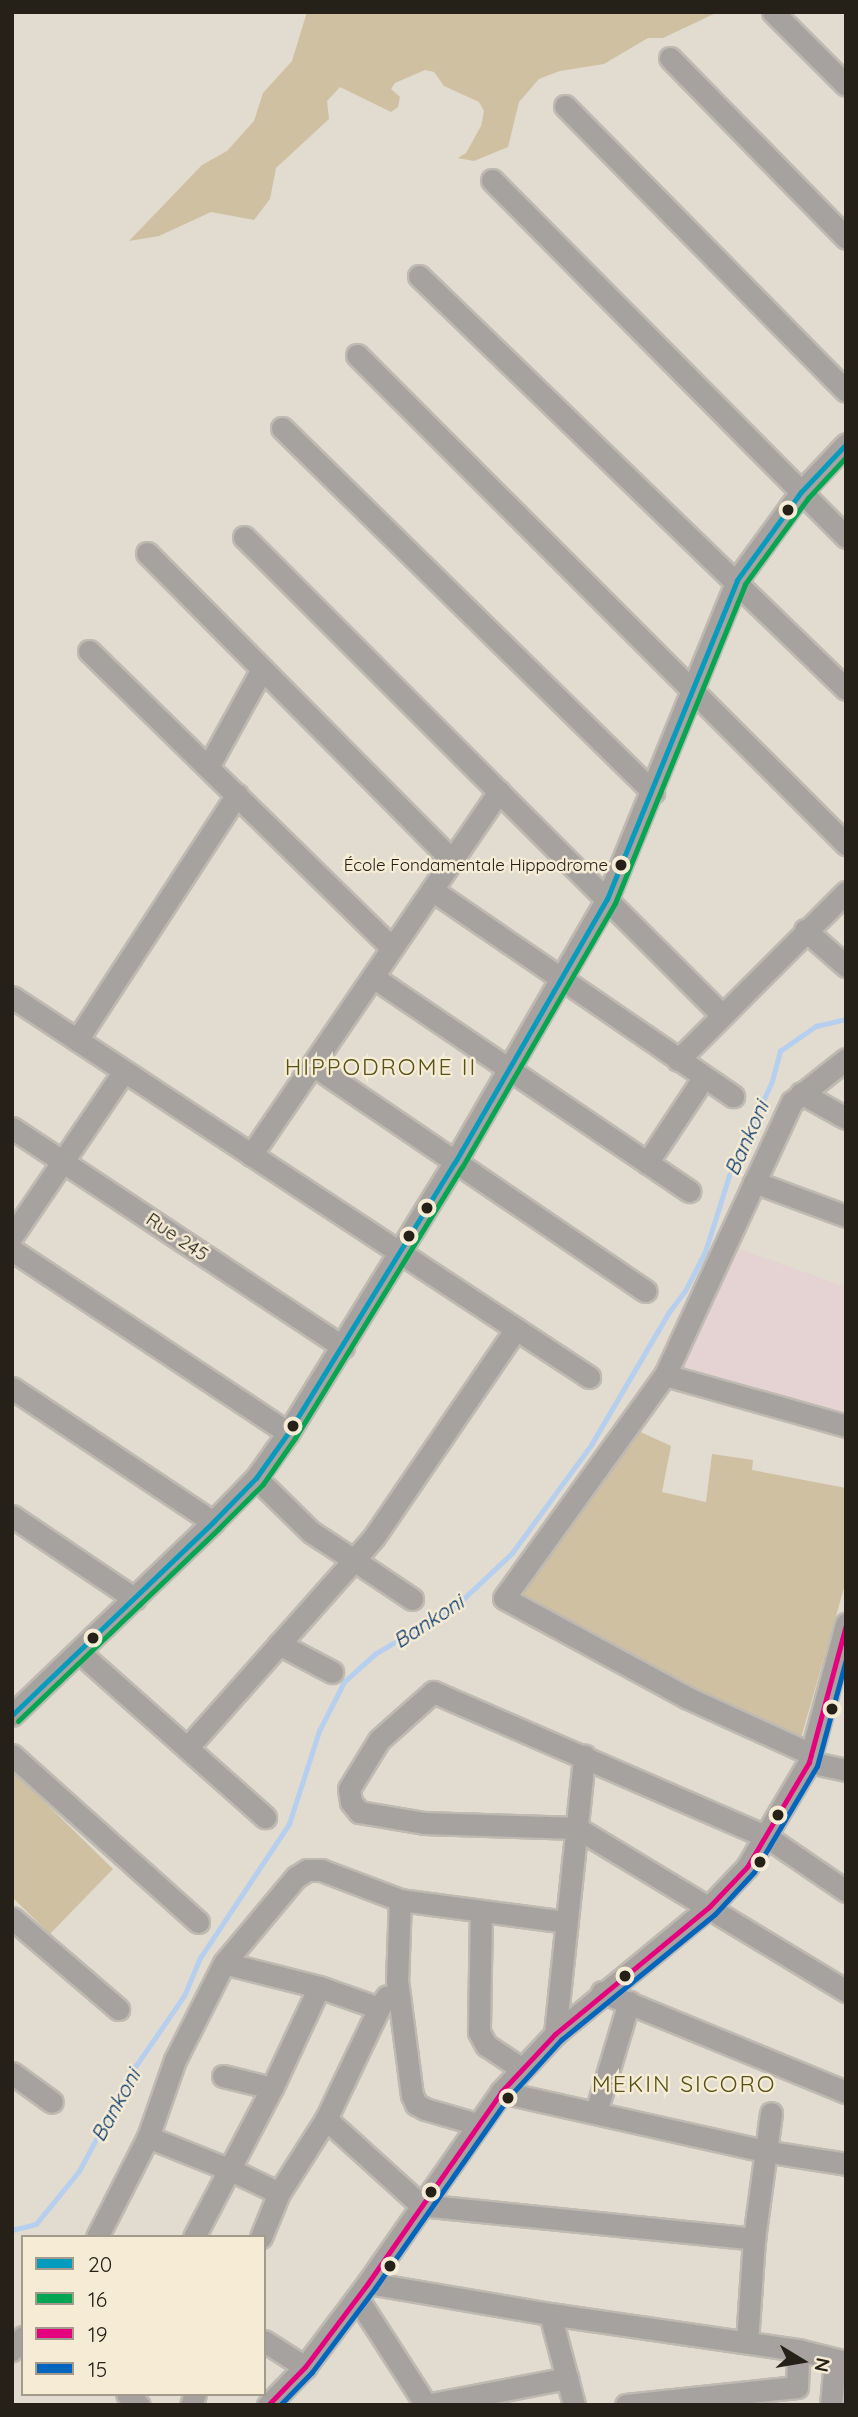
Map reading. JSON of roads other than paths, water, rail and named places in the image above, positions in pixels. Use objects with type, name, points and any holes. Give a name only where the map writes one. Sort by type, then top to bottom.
[{"type":"street","points":[[773,12],[846,85]]},
{"type":"street","points":[[670,58],[846,238]]},
{"type":"street","points":[[565,106],[846,391]]},
{"type":"street","points":[[492,180],[846,537]]},
{"type":"street","points":[[419,276],[737,580],[846,689]]},
{"type":"street","points":[[357,355],[846,844]]},
{"type":"street","points":[[282,428],[653,792]]},
{"type":"street","points":[[12,1715],[213,1522],[256,1478],[288,1433],[401,1253],[607,899],[653,792],[737,580],[801,492],[846,444]]},
{"type":"street","points":[[244,537],[721,1014]]},
{"type":"street","points":[[147,553],[452,860]]},
{"type":"street","points":[[89,651],[392,948]]},
{"type":"street","points":[[208,767],[262,669]]},
{"type":"street","points":[[251,1155],[499,791]]},
{"type":"street","points":[[77,1040],[237,795]]},
{"type":"street","points":[[432,890],[561,981],[733,1096]]},
{"type":"street","points":[[678,1059],[846,892]]},
{"type":"street","points":[[806,930],[846,966]]},
{"type":"street","points":[[373,976],[689,1191]]},
{"type":"street","points":[[12,997],[589,1377]]},
{"type":"street","points":[[846,1059],[792,1102],[665,1375],[504,1598],[688,1698],[810,1758],[846,1770]]},
{"type":"street","points":[[313,1065],[645,1291]]},
{"type":"street","points":[[12,1236],[124,1071]]},
{"type":"street","points":[[647,1163],[704,1077]]},
{"type":"street","points":[[801,1093],[846,1118]]},
{"type":"street","name":"Rue 245","points":[[12,1128],[343,1347]]},
{"type":"street","points":[[754,1182],[846,1216]]},
{"type":"street","points":[[12,1250],[288,1433]]},
{"type":"street","points":[[187,1748],[374,1536],[516,1329]]},
{"type":"street","points":[[665,1375],[846,1426]]},
{"type":"street","points":[[12,1388],[213,1522]]},
{"type":"street","points":[[256,1478],[312,1532],[412,1598]]},
{"type":"street","points":[[12,1516],[135,1599]]},
{"type":"street","points":[[268,2405],[305,2367],[362,2291],[501,2092],[555,2034],[602,1992],[709,1907],[747,1867],[767,1837],[810,1758],[843,1650],[846,1624]]},
{"type":"street","points":[[279,1644],[331,1672]]},
{"type":"street","points":[[79,1652],[265,1817]]},
{"type":"street","points":[[846,1891],[767,1837],[433,1692],[379,1740],[349,1789],[351,1802],[359,1812],[424,1823],[577,1828],[846,1991]]},
{"type":"street","points":[[12,1755],[198,1922]]},
{"type":"street","points":[[555,2034],[584,1756]]},
{"type":"street","points":[[98,2235],[148,2137],[175,2060],[224,1963],[296,1877],[307,1870],[321,1870],[400,1900],[567,1922]]},
{"type":"street","points":[[400,1900],[397,1980],[416,2104],[477,2124]]},
{"type":"street","points":[[481,1912],[479,2032],[486,2045],[522,2069]]},
{"type":"street","points":[[12,1918],[118,2009]]},
{"type":"street","points":[[224,1963],[319,1987],[379,2008]]},
{"type":"street","points":[[262,2235],[279,2193],[326,2119],[379,2008],[397,1980]]},
{"type":"street","points":[[195,2235],[272,2088],[319,1987]]},
{"type":"street","points":[[602,1992],[846,2092]]},
{"type":"street","points":[[596,2112],[629,2002]]},
{"type":"street","points":[[12,2073],[52,2102]]},
{"type":"street","points":[[223,2076],[272,2088]]},
{"type":"street","points":[[501,2092],[764,2151],[846,2164]]},
{"type":"street","points":[[747,2342],[754,2239],[771,2113]]},
{"type":"street","points":[[326,2119],[421,2205],[754,2239]]},
{"type":"street","points":[[148,2137],[230,2169],[279,2193]]},
{"type":"street","points":[[362,2291],[550,2314],[798,2350],[841,2361],[831,2405]]},
{"type":"street","points":[[362,2291],[426,2405],[567,2378]]},
{"type":"street","points":[[550,2314],[574,2405]]},
{"type":"street","points":[[266,2342],[305,2367]]},
{"type":"street","points":[[626,2405],[797,2387],[798,2350]]},
{"type":"waterway","name":"Bankoni","points":[[12,2230],[36,2224],[79,2171],[135,2067],[184,1996],[200,1958],[289,1824],[319,1731],[344,1682],[375,1654],[456,1606],[512,1553],[591,1445],[669,1312],[685,1291],[705,1252],[729,1176],[772,1081],[780,1051],[816,1026],[846,1019]]},
{"type":"place","name":"École Fondamentale Hippodrome","points":[[621,865]]},
{"type":"district","name":"HIPPODROME II","points":[[381,1067]]},
{"type":"district","name":"MEKIN SICORO","points":[[684,2084]]}]
